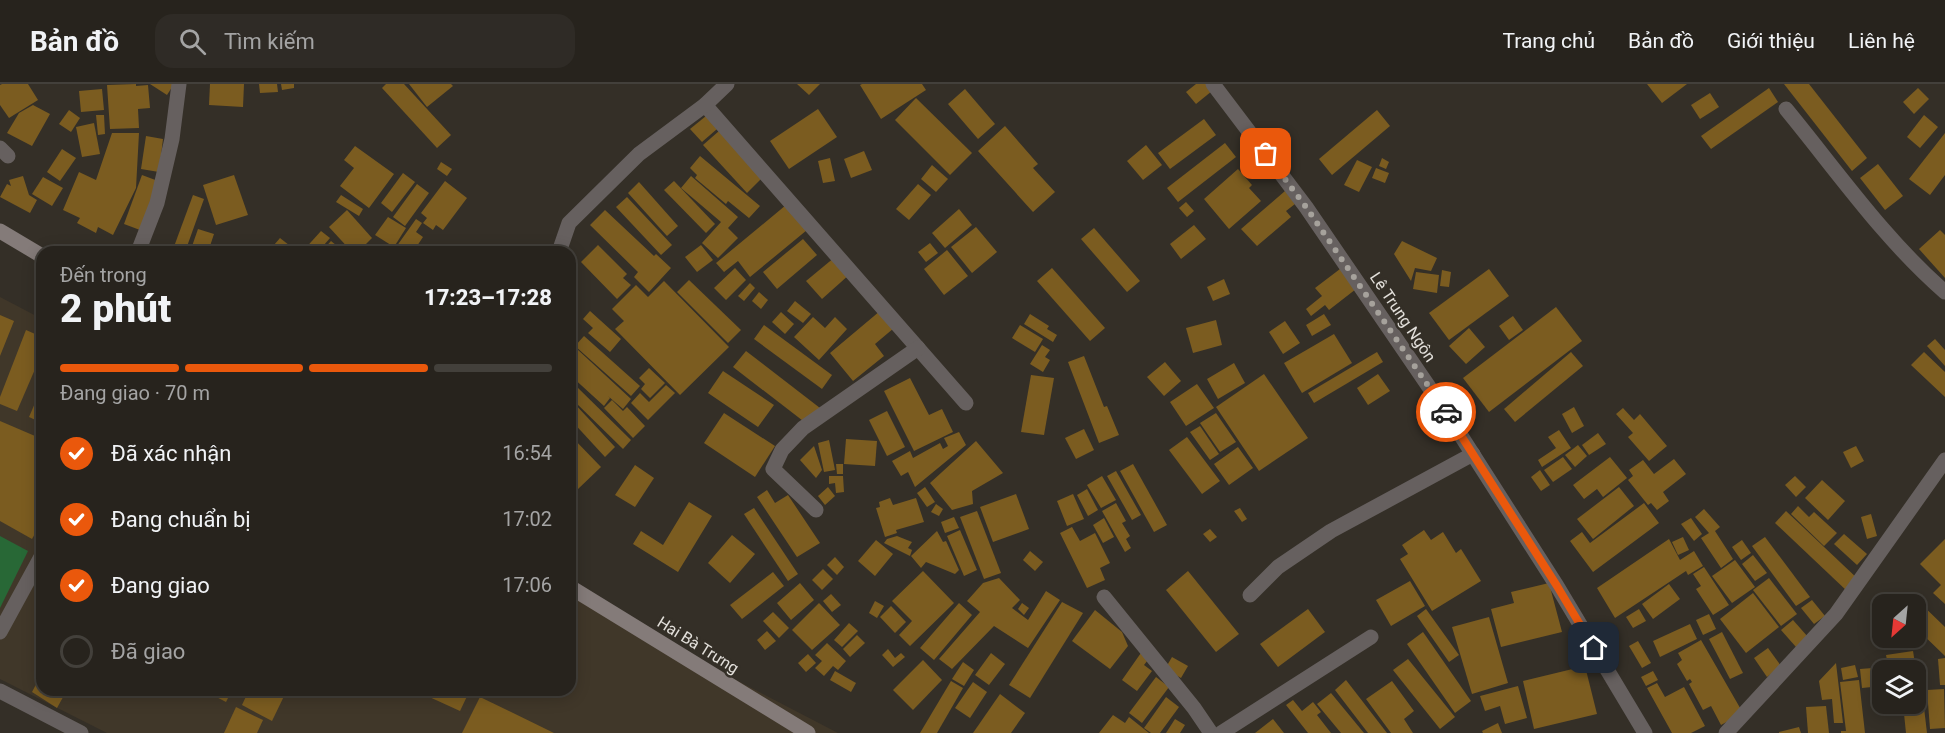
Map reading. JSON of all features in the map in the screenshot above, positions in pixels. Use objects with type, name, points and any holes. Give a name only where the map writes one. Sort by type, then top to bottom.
[{"type":"main road","points":[[0,231],[36,252]]},
{"type":"main road","name":"Hai Bà Trưng","points":[[576,591],[808,733]]},
{"type":"street","points":[[140,246],[158,203],[172,139],[179,84]]},
{"type":"street","points":[[561,246],[569,224],[639,154],[705,105],[727,84]]},
{"type":"street","name":"Lê Trung Ngôn","points":[[1213,84],[1306,207],[1442,405],[1557,586],[1645,733]]},
{"type":"street","points":[[705,105],[966,403]]},
{"type":"street","points":[[1786,109],[1877,221],[1923,273],[1945,292]]},
{"type":"street","points":[[816,510],[773,469],[782,450],[803,428],[918,348]]},
{"type":"street","points":[[1250,595],[1278,567],[1331,531],[1473,454]]},
{"type":"street","points":[[1726,733],[1836,614],[1945,460]]},
{"type":"street","points":[[0,632],[36,566]]},
{"type":"street","points":[[1104,597],[1194,708],[1211,733]]},
{"type":"street","points":[[1221,733],[1371,637]]},
{"type":"street","points":[[0,691],[81,733]]},
{"type":"shaded area","points":[[0,297],[36,316],[36,696],[576,696],[576,597],[838,733],[107,733],[0,679]]},
{"type":"green space","points":[[0,536],[28,551],[0,608]]},
{"type":"building","points":[[28,84],[38,100],[9,118],[0,105],[0,85]]},
{"type":"building","points":[[136,84],[136,86],[148,85],[150,108],[138,109],[139,128],[110,129],[107,85]]},
{"type":"building","points":[[150,84],[174,84],[167,95]]},
{"type":"building","points":[[210,84],[244,84],[243,107],[209,105]]},
{"type":"building","points":[[259,84],[277,84],[278,92],[260,93]]},
{"type":"building","points":[[281,84],[294,84],[294,88],[282,90]]},
{"type":"building","points":[[386,84],[404,84],[451,135],[437,148],[382,88]]},
{"type":"building","points":[[409,84],[451,84],[453,86],[427,107]]},
{"type":"building","points":[[797,84],[820,84],[809,95]]},
{"type":"building","points":[[922,84],[926,90],[881,119],[860,85]]},
{"type":"building","points":[[1196,84],[1206,84],[1212,91],[1196,104],[1186,92]]},
{"type":"building","points":[[1647,84],[1687,84],[1662,103]]},
{"type":"building","points":[[1784,84],[1809,84],[1867,158],[1852,171]]},
{"type":"building","points":[[1769,88],[1778,102],[1711,149],[1701,136]]},
{"type":"building","points":[[1918,88],[1929,99],[1914,114],[1903,102]]},
{"type":"building","points":[[102,89],[104,110],[81,112],[79,91]]},
{"type":"building","points":[[965,89],[995,124],[978,139],[948,104]]},
{"type":"building","points":[[1710,93],[1719,107],[1700,119],[1691,105]]},
{"type":"building","points":[[916,98],[972,153],[950,175],[895,120]]},
{"type":"building","points":[[33,105],[50,114],[32,146],[7,133],[19,113]]},
{"type":"building","points":[[818,109],[837,137],[789,169],[770,141]]},
{"type":"building","points":[[69,110],[80,118],[71,132],[59,124]]},
{"type":"building","points":[[1377,110],[1390,126],[1332,175],[1319,159]]},
{"type":"building","points":[[96,115],[104,115],[105,134],[98,135]]},
{"type":"building","points":[[1924,115],[1938,127],[1920,148],[1907,137]]},
{"type":"building","points":[[706,116],[717,129],[702,142],[690,129]]},
{"type":"building","points":[[1204,119],[1216,135],[1170,169],[1158,153]]},
{"type":"building","points":[[94,123],[100,154],[82,157],[76,127]]},
{"type":"building","points":[[1005,126],[1038,164],[1033,168],[1055,192],[1033,212],[978,151]]},
{"type":"building","points":[[719,131],[762,178],[747,193],[703,145]]},
{"type":"building","points":[[112,133],[139,133],[136,188],[113,235],[98,227],[96,233],[77,223],[80,218],[63,210],[79,172],[96,180]]},
{"type":"building","points":[[1945,133],[1945,175],[1930,195],[1909,179]]},
{"type":"building","points":[[146,136],[163,139],[159,172],[141,169]]},
{"type":"building","points":[[1225,143],[1236,157],[1178,202],[1167,188]]},
{"type":"building","points":[[1146,145],[1162,165],[1143,180],[1127,161]]},
{"type":"building","points":[[355,146],[394,174],[369,208],[340,186],[354,168],[344,160]]},
{"type":"building","points":[[62,149],[76,158],[60,181],[47,172]]},
{"type":"building","points":[[864,151],[872,170],[851,178],[844,159]]},
{"type":"building","points":[[700,156],[760,206],[749,218],[728,201],[726,204],[695,178],[697,175],[690,168]]},
{"type":"building","points":[[830,158],[835,181],[823,183],[818,161]]},
{"type":"building","points":[[1382,158],[1389,162],[1386,169],[1379,166]]},
{"type":"building","points":[[1357,160],[1372,167],[1359,192],[1344,185]]},
{"type":"building","points":[[441,162],[452,169],[447,176],[437,169]]},
{"type":"building","points":[[1878,164],[1903,196],[1885,210],[1860,178]]},
{"type":"building","points":[[932,165],[948,179],[936,192],[921,179]]},
{"type":"building","points":[[1376,168],[1389,173],[1385,183],[1372,178]]},
{"type":"building","points":[[1238,169],[1252,185],[1249,188],[1261,201],[1229,229],[1204,199]]},
{"type":"building","points":[[403,173],[415,182],[392,212],[381,203]]},
{"type":"building","points":[[142,175],[158,181],[140,230],[124,224]]},
{"type":"building","points":[[234,175],[248,215],[216,225],[203,185]]},
{"type":"building","points":[[23,176],[29,195],[37,200],[30,213],[0,197],[7,184],[11,186],[9,180]]},
{"type":"building","points":[[691,176],[738,217],[728,228],[738,238],[718,258],[702,243],[721,222],[681,188]]},
{"type":"building","points":[[43,177],[63,188],[52,206],[32,194]]},
{"type":"building","points":[[445,181],[467,198],[443,230],[436,225],[433,230],[423,223],[427,218],[421,213]]},
{"type":"building","points":[[674,181],[715,224],[706,233],[664,190]]},
{"type":"building","points":[[639,182],[678,226],[667,236],[628,193]]},
{"type":"building","points":[[417,184],[429,193],[405,226],[393,217]]},
{"type":"building","points":[[918,184],[931,195],[909,220],[896,209]]},
{"type":"building","points":[[1285,191],[1295,204],[1286,211],[1291,217],[1257,246],[1241,229]]},
{"type":"building","points":[[193,195],[204,199],[187,246],[174,246]]},
{"type":"building","points":[[341,195],[363,209],[359,216],[336,202]]},
{"type":"building","points":[[627,197],[672,245],[661,255],[616,207]]},
{"type":"building","points":[[1186,202],[1194,211],[1187,217],[1179,208]]},
{"type":"building","points":[[786,205],[807,230],[750,277],[738,261],[724,272],[716,263]]},
{"type":"building","points":[[959,209],[972,225],[945,248],[932,233]]},
{"type":"building","points":[[347,210],[372,238],[364,246],[346,246],[329,227]]},
{"type":"building","points":[[605,210],[654,256],[656,254],[671,268],[649,292],[634,277],[638,272],[590,225]]},
{"type":"building","points":[[388,217],[406,228],[395,246],[375,235]]},
{"type":"building","points":[[416,219],[422,223],[416,232],[423,237],[417,246],[397,246]]},
{"type":"building","points":[[1194,225],[1206,239],[1181,259],[1170,244]]},
{"type":"building","points":[[976,227],[997,252],[972,273],[951,247]]},
{"type":"building","points":[[1094,228],[1140,281],[1127,292],[1081,239]]},
{"type":"building","points":[[198,229],[214,234],[210,246],[192,246]]},
{"type":"building","points":[[1940,230],[1945,235],[1945,278],[1919,249]]},
{"type":"building","points":[[321,231],[330,238],[323,246],[307,246]]},
{"type":"building","points":[[280,238],[290,246],[273,246]]},
{"type":"building","points":[[803,239],[817,255],[777,289],[763,272]]},
{"type":"building","points":[[331,241],[337,246],[326,246]]},
{"type":"building","points":[[1402,241],[1437,258],[1431,271],[1415,268],[1411,281],[1394,254]]},
{"type":"building","points":[[930,243],[938,253],[926,262],[918,252]]},
{"type":"building","points":[[598,245],[627,274],[623,278],[631,285],[617,299],[581,262]]},
{"type":"building","points":[[701,245],[713,260],[697,272],[685,257]]},
{"type":"building","points":[[947,250],[968,276],[944,295],[924,269]]},
{"type":"building","points":[[835,257],[850,274],[822,299],[806,281]]},
{"type":"building","points":[[735,268],[746,280],[726,300],[714,288]]},
{"type":"building","points":[[1052,268],[1105,328],[1090,341],[1037,281]]},
{"type":"building","points":[[1340,269],[1356,289],[1329,310],[1325,305],[1311,316],[1306,309],[1322,296],[1315,288]]},
{"type":"building","points":[[1489,269],[1509,296],[1449,340],[1429,313]]},
{"type":"building","points":[[1442,270],[1451,272],[1449,287],[1440,286]]},
{"type":"building","points":[[1416,272],[1439,275],[1437,293],[1413,289]]},
{"type":"building","points":[[1224,279],[1230,294],[1213,301],[1207,287]]},
{"type":"building","points":[[689,280],[741,330],[728,343],[677,292]]},
{"type":"building","points":[[664,281],[729,347],[680,395],[615,329],[624,321],[612,309],[636,285],[648,297]]},
{"type":"building","points":[[750,283],[755,288],[744,301],[738,296]]},
{"type":"building","points":[[759,292],[768,300],[761,309],[752,301]]},
{"type":"building","points":[[795,301],[811,314],[803,323],[787,311]]},
{"type":"building","points":[[1556,307],[1582,341],[1489,412],[1463,378]]},
{"type":"building","points":[[590,311],[621,339],[610,352],[588,333],[593,328],[583,319]]},
{"type":"building","points":[[880,311],[894,328],[875,344],[884,356],[853,381],[830,353]]},
{"type":"building","points":[[781,312],[794,324],[785,334],[772,322]]},
{"type":"building","points":[[1030,314],[1049,326],[1047,329],[1057,335],[1053,342],[1024,324]]},
{"type":"building","points":[[1324,314],[1331,325],[1312,336],[1306,325]]},
{"type":"building","points":[[0,315],[14,321],[0,356]]},
{"type":"building","points":[[1513,316],[1523,330],[1509,340],[1499,326]]},
{"type":"building","points":[[813,317],[825,328],[835,317],[847,329],[819,360],[794,337]]},
{"type":"building","points":[[1216,320],[1222,345],[1193,353],[1186,328]]},
{"type":"building","points":[[1285,321],[1300,343],[1283,354],[1269,332]]},
{"type":"building","points":[[764,325],[832,375],[822,389],[754,339]]},
{"type":"building","points":[[1020,325],[1043,339],[1035,352],[1012,338]]},
{"type":"building","points":[[1469,328],[1485,347],[1466,364],[1449,346]]},
{"type":"building","points":[[26,330],[36,334],[36,367],[17,411],[0,404],[0,397]]},
{"type":"building","points":[[1334,334],[1352,363],[1302,393],[1284,363]]},
{"type":"building","points":[[584,336],[640,386],[631,396],[576,345]]},
{"type":"building","points":[[1935,339],[1945,350],[1945,366],[1927,346]]},
{"type":"building","points":[[1042,345],[1050,350],[1045,357],[1050,360],[1043,372],[1030,364]]},
{"type":"building","points":[[576,350],[631,399],[623,409],[608,396],[610,398],[604,406],[576,380]]},
{"type":"building","points":[[746,351],[820,408],[807,424],[733,367]]},
{"type":"building","points":[[1377,352],[1383,362],[1314,403],[1308,393]]},
{"type":"building","points":[[1571,352],[1583,366],[1515,422],[1504,409]]},
{"type":"building","points":[[1924,352],[1945,372],[1945,397],[1911,365]]},
{"type":"building","points":[[1084,356],[1104,407],[1107,406],[1119,435],[1099,443],[1068,362]]},
{"type":"building","points":[[1165,362],[1181,381],[1164,396],[1147,377]]},
{"type":"building","points":[[1234,363],[1245,383],[1218,399],[1207,379]]},
{"type":"building","points":[[649,368],[665,383],[650,398],[641,389],[645,384],[639,378]]},
{"type":"building","points":[[723,371],[774,405],[758,427],[708,393]]},
{"type":"building","points":[[1264,374],[1308,438],[1259,471],[1216,407]]},
{"type":"building","points":[[1378,374],[1390,391],[1368,405],[1357,388]]},
{"type":"building","points":[[1031,375],[1054,378],[1044,435],[1021,432]]},
{"type":"building","points":[[910,378],[929,415],[942,409],[953,432],[914,451],[884,391]]},
{"type":"building","points":[[1197,384],[1214,408],[1186,426],[1170,402]]},
{"type":"building","points":[[666,385],[675,393],[648,420],[631,403],[640,393],[649,402]]},
{"type":"building","points":[[576,386],[631,440],[623,449],[576,403]]},
{"type":"building","points":[[612,400],[623,411],[627,407],[645,426],[633,438],[604,408]]},
{"type":"building","points":[[36,401],[36,420],[29,417]]},
{"type":"building","points":[[576,405],[615,447],[605,457],[576,426]]},
{"type":"building","points":[[1574,407],[1584,426],[1572,433],[1562,414]]},
{"type":"building","points":[[1623,408],[1634,420],[1640,414],[1667,446],[1649,461],[1628,437],[1633,433],[1616,414]]},
{"type":"building","points":[[887,411],[905,447],[887,456],[869,420]]},
{"type":"building","points":[[724,413],[775,446],[755,477],[704,443]]},
{"type":"building","points":[[1216,413],[1236,442],[1220,452],[1200,423]]},
{"type":"building","points":[[0,421],[36,436],[36,532],[32,539],[0,521]]},
{"type":"building","points":[[1200,426],[1219,454],[1210,460],[1190,432]]},
{"type":"building","points":[[1084,429],[1094,450],[1076,459],[1065,438]]},
{"type":"building","points":[[1559,430],[1571,448],[1542,467],[1538,460],[1556,448],[1548,437]]},
{"type":"building","points":[[959,432],[966,445],[915,487],[908,472],[901,476],[892,461],[910,451],[913,458],[940,443],[943,449],[948,446],[944,438]]},
{"type":"building","points":[[1598,433],[1606,444],[1589,455],[1582,445]]},
{"type":"building","points":[[1187,437],[1220,481],[1202,494],[1169,450]]},
{"type":"building","points":[[846,439],[877,441],[875,466],[844,464]]},
{"type":"building","points":[[829,440],[835,470],[824,472],[818,443]]},
{"type":"building","points":[[576,441],[601,467],[576,489]]},
{"type":"building","points":[[976,441],[1003,473],[972,491],[973,504],[952,510],[930,483]]},
{"type":"building","points":[[1578,445],[1587,456],[1575,467],[1565,455]]},
{"type":"building","points":[[814,446],[822,470],[816,478],[800,460]]},
{"type":"building","points":[[1856,446],[1864,461],[1851,468],[1843,452]]},
{"type":"building","points":[[1238,447],[1253,468],[1229,485],[1214,464]]},
{"type":"building","points":[[1563,457],[1572,469],[1553,482],[1544,470]]},
{"type":"building","points":[[1610,457],[1627,478],[1603,497],[1597,489],[1584,499],[1573,485]]},
{"type":"building","points":[[1674,459],[1686,474],[1663,492],[1669,501],[1657,510],[1651,503],[1648,505],[1628,480],[1633,476],[1629,470],[1643,460],[1654,474]]},
{"type":"building","points":[[836,464],[843,464],[843,474],[837,474]]},
{"type":"building","points":[[1133,464],[1167,525],[1154,532],[1120,471]]},
{"type":"building","points":[[635,465],[654,478],[635,507],[615,495]]},
{"type":"building","points":[[1540,470],[1550,485],[1541,491],[1531,477]]},
{"type":"building","points":[[1116,471],[1141,515],[1132,520],[1107,476]]},
{"type":"building","points":[[829,476],[843,476],[844,492],[836,493],[835,483],[829,484]]},
{"type":"building","points":[[1102,476],[1116,500],[1101,508],[1087,485]]},
{"type":"building","points":[[1795,476],[1806,487],[1796,497],[1785,485]]},
{"type":"building","points":[[1822,480],[1845,501],[1828,520],[1805,498]]},
{"type":"building","points":[[828,487],[835,496],[825,505],[818,496]]},
{"type":"building","points":[[925,487],[935,502],[927,507],[917,493]]},
{"type":"building","points":[[1619,487],[1634,506],[1593,539],[1577,519]]},
{"type":"building","points":[[1087,489],[1098,510],[1088,516],[1077,495]]},
{"type":"building","points":[[767,490],[775,503],[788,495],[820,543],[797,557],[757,497]]},
{"type":"building","points":[[1016,494],[1029,529],[993,542],[980,507]]},
{"type":"building","points":[[1073,494],[1084,519],[1067,526],[1057,501]]},
{"type":"building","points":[[890,498],[893,505],[916,498],[924,522],[896,530],[897,533],[885,537],[876,508],[880,507],[879,502]]},
{"type":"building","points":[[689,502],[712,516],[678,572],[633,544],[641,531],[663,545]]},
{"type":"building","points":[[1116,503],[1126,521],[1122,523],[1130,536],[1126,539],[1131,548],[1125,552],[1102,511]]},
{"type":"building","points":[[1644,503],[1659,523],[1593,572],[1570,541],[1582,532],[1590,543]]},
{"type":"building","points":[[936,504],[943,509],[939,516],[931,512]]},
{"type":"building","points":[[1798,506],[1809,517],[1814,512],[1837,533],[1824,546],[1791,514]]},
{"type":"building","points":[[754,508],[798,574],[788,581],[744,514]]},
{"type":"building","points":[[1240,508],[1247,519],[1242,522],[1234,511]]},
{"type":"building","points":[[1704,509],[1720,527],[1715,531],[1733,559],[1721,568],[1701,538],[1709,533],[1695,517]]},
{"type":"building","points":[[977,511],[1001,573],[984,579],[960,517]]},
{"type":"building","points":[[1786,511],[1859,580],[1848,592],[1775,523]]},
{"type":"building","points":[[1871,514],[1877,536],[1867,539],[1861,517]]},
{"type":"building","points":[[954,517],[959,528],[945,533],[941,522]]},
{"type":"building","points":[[1104,518],[1114,537],[1103,543],[1093,525]]},
{"type":"building","points":[[1691,518],[1702,534],[1694,541],[1681,524]]},
{"type":"building","points":[[1072,527],[1080,541],[1095,533],[1110,563],[1100,568],[1105,580],[1087,588],[1060,533]]},
{"type":"building","points":[[1210,529],[1217,537],[1210,542],[1203,534]]},
{"type":"building","points":[[960,530],[977,570],[964,576],[947,536]]},
{"type":"building","points":[[1424,530],[1431,540],[1443,532],[1456,553],[1461,549],[1481,581],[1432,611],[1400,559],[1408,554],[1402,545]]},
{"type":"building","points":[[937,531],[943,542],[946,541],[959,570],[955,574],[926,562],[921,568],[911,556]]},
{"type":"building","points":[[1844,534],[1867,554],[1857,565],[1834,544]]},
{"type":"building","points":[[732,535],[755,554],[730,583],[708,563]]},
{"type":"building","points":[[897,536],[912,542],[908,548],[912,550],[910,556],[884,543],[887,539]]},
{"type":"building","points":[[1683,537],[1689,550],[1678,555],[1672,542]]},
{"type":"building","points":[[1765,537],[1810,597],[1796,606],[1752,546]]},
{"type":"building","points":[[1669,539],[1680,560],[1694,551],[1703,566],[1688,575],[1686,571],[1615,618],[1597,588]]},
{"type":"building","points":[[1945,539],[1945,604],[1933,593],[1941,585],[1920,564]]},
{"type":"building","points":[[876,540],[893,554],[875,576],[858,561]]},
{"type":"building","points":[[1742,540],[1751,553],[1741,560],[1732,547]]},
{"type":"building","points":[[1030,551],[1043,562],[1035,571],[1023,560]]},
{"type":"building","points":[[1753,555],[1767,573],[1755,581],[1742,564]]},
{"type":"building","points":[[835,557],[844,567],[837,575],[827,565]]},
{"type":"building","points":[[1735,560],[1755,587],[1732,603],[1712,576]]},
{"type":"building","points":[[1704,567],[1729,605],[1713,615],[1696,589],[1701,586],[1693,574]]},
{"type":"building","points":[[823,569],[833,579],[822,590],[812,580]]},
{"type":"building","points":[[923,571],[954,603],[910,646],[899,635],[912,621],[892,601]]},
{"type":"building","points":[[1188,571],[1239,634],[1216,652],[1166,590]]},
{"type":"building","points":[[773,572],[784,586],[742,619],[730,605]]},
{"type":"building","points":[[999,578],[1020,600],[1012,608],[1028,620],[1046,591],[1060,600],[1028,648],[994,626],[952,669],[939,659],[980,612],[967,601],[983,583]]},
{"type":"building","points":[[1769,578],[1797,614],[1781,626],[1753,590]]},
{"type":"building","points":[[1410,581],[1425,606],[1391,626],[1376,600]]},
{"type":"building","points":[[800,583],[814,600],[791,620],[777,603]]},
{"type":"building","points":[[1549,583],[1562,632],[1501,647],[1491,609],[1514,603],[1511,592]]},
{"type":"building","points":[[1669,584],[1680,599],[1653,619],[1642,604]]},
{"type":"building","points":[[1753,593],[1779,627],[1746,653],[1720,619]]},
{"type":"building","points":[[831,594],[841,605],[832,612],[823,601]]},
{"type":"building","points":[[1812,600],[1825,616],[1814,624],[1801,608]]},
{"type":"building","points":[[875,601],[884,606],[877,618],[869,613]]},
{"type":"building","points":[[1062,602],[1083,613],[1030,698],[1009,685]]},
{"type":"building","points":[[819,603],[840,625],[812,650],[792,630]]},
{"type":"building","points":[[959,603],[972,615],[934,660],[920,648]]},
{"type":"building","points":[[1022,603],[1029,608],[1024,615],[1018,609]]},
{"type":"building","points":[[891,606],[906,622],[895,633],[880,617]]},
{"type":"building","points":[[1308,609],[1325,632],[1278,667],[1260,644]]},
{"type":"building","points":[[1426,609],[1459,655],[1449,662],[1417,616]]},
{"type":"building","points":[[1639,609],[1646,621],[1633,628],[1626,617]]},
{"type":"building","points":[[1926,609],[1945,627],[1945,656],[1926,638]]},
{"type":"building","points":[[1095,610],[1122,632],[1128,646],[1110,669],[1072,641]]},
{"type":"building","points":[[773,612],[789,628],[779,638],[763,621]]},
{"type":"building","points":[[1709,614],[1716,629],[1703,635],[1696,620]]},
{"type":"building","points":[[1489,617],[1508,683],[1472,694],[1452,627]]},
{"type":"building","points":[[1793,620],[1808,637],[1796,647],[1781,630]]},
{"type":"building","points":[[849,623],[858,631],[842,647],[834,640]]},
{"type":"building","points":[[1690,624],[1697,639],[1660,657],[1653,641]]},
{"type":"building","points":[[767,631],[776,641],[765,650],[757,640]]},
{"type":"building","points":[[1423,632],[1471,701],[1455,713],[1407,644]]},
{"type":"building","points":[[1722,632],[1743,673],[1730,679],[1709,639]]},
{"type":"building","points":[[857,635],[865,643],[850,657],[843,649]]},
{"type":"building","points":[[1701,640],[1743,713],[1721,725],[1711,706],[1703,710],[1689,684],[1692,682],[1690,679],[1687,681],[1677,664],[1682,660],[1678,653]]},
{"type":"building","points":[[1638,641],[1651,663],[1642,668],[1629,646]]},
{"type":"building","points":[[827,643],[846,661],[838,670],[833,666],[824,676],[815,668],[822,661],[815,655]]},
{"type":"building","points":[[1768,648],[1781,666],[1767,677],[1754,658]]},
{"type":"building","points":[[888,649],[895,658],[901,653],[905,657],[893,667],[882,655]]},
{"type":"building","points":[[1143,650],[1151,656],[1144,665],[1152,671],[1137,691],[1122,680]]},
{"type":"building","points":[[1913,651],[1914,660],[1887,660],[1886,655]]},
{"type":"building","points":[[991,653],[1005,664],[989,685],[975,675]]},
{"type":"building","points":[[808,654],[816,663],[806,672],[798,663]]},
{"type":"building","points":[[1172,657],[1188,666],[1181,678],[1165,669]]},
{"type":"building","points":[[1945,658],[1945,685],[1940,685],[1938,659]]},
{"type":"building","points":[[1408,659],[1455,717],[1440,729],[1393,670]]},
{"type":"building","points":[[923,660],[942,680],[913,710],[893,690]]},
{"type":"building","points":[[963,662],[974,670],[964,686],[952,679]]},
{"type":"building","points":[[1836,663],[1843,723],[1834,723],[1832,699],[1822,700],[1819,681]]},
{"type":"building","points":[[1855,665],[1858,677],[1843,680],[1841,668]]},
{"type":"building","points":[[1585,666],[1597,714],[1534,729],[1523,681]]},
{"type":"building","points":[[1872,668],[1872,687],[1862,688],[1860,669]]},
{"type":"building","points":[[835,671],[856,683],[851,692],[830,680]]},
{"type":"building","points":[[1653,671],[1658,680],[1646,686],[1641,677]]},
{"type":"building","points":[[1156,677],[1169,687],[1142,723],[1129,713]]},
{"type":"building","points":[[1346,680],[1387,733],[1368,733],[1335,690]]},
{"type":"building","points":[[1859,680],[1865,733],[1841,733],[1841,731],[1846,731],[1840,682]]},
{"type":"building","points":[[951,681],[963,688],[937,733],[920,733]]},
{"type":"building","points":[[1392,681],[1414,711],[1404,719],[1413,733],[1391,733],[1366,699]]},
{"type":"building","points":[[973,682],[987,692],[970,718],[955,708]]},
{"type":"building","points":[[1657,683],[1665,697],[1684,687],[1705,726],[1691,733],[1672,733],[1647,688]]},
{"type":"building","points":[[1518,686],[1527,718],[1505,724],[1500,706],[1485,711],[1480,696]]},
{"type":"building","points":[[1944,689],[1945,728],[1930,729],[1927,690]]},
{"type":"building","points":[[1331,693],[1364,733],[1341,733],[1317,704]]},
{"type":"building","points":[[1000,694],[1025,713],[1011,733],[973,733]]},
{"type":"building","points":[[38,696],[64,696],[57,708]]},
{"type":"building","points":[[214,696],[229,696],[226,702]]},
{"type":"building","points":[[246,696],[284,696],[272,721],[242,705]]},
{"type":"building","points":[[427,696],[467,696],[460,711]]},
{"type":"building","points":[[480,697],[554,733],[462,733]]},
{"type":"building","points":[[1166,697],[1179,707],[1160,733],[1151,733],[1144,728]]},
{"type":"building","points":[[1293,700],[1302,711],[1313,702],[1321,712],[1317,715],[1331,733],[1308,733],[1286,705]]},
{"type":"building","points":[[1826,706],[1829,733],[1808,733],[1806,707]]},
{"type":"building","points":[[236,707],[263,720],[257,733],[224,733]]},
{"type":"building","points":[[1904,714],[1925,714],[1927,733],[1906,733]]},
{"type":"building","points":[[1113,715],[1125,723],[1129,717],[1149,733],[1099,733]]},
{"type":"building","points":[[1175,719],[1185,725],[1180,733],[1166,733]]},
{"type":"building","points":[[1273,719],[1284,733],[1255,733]]},
{"type":"building","points":[[1498,723],[1502,733],[1483,733],[1482,731]]},
{"type":"building","points":[[1799,727],[1801,733],[1779,733],[1779,732]]},
{"type":"way so far","points":[[1266,154],[1306,207],[1446,412]]},
{"type":"route","points":[[1446,412],[1594,648]]}]
